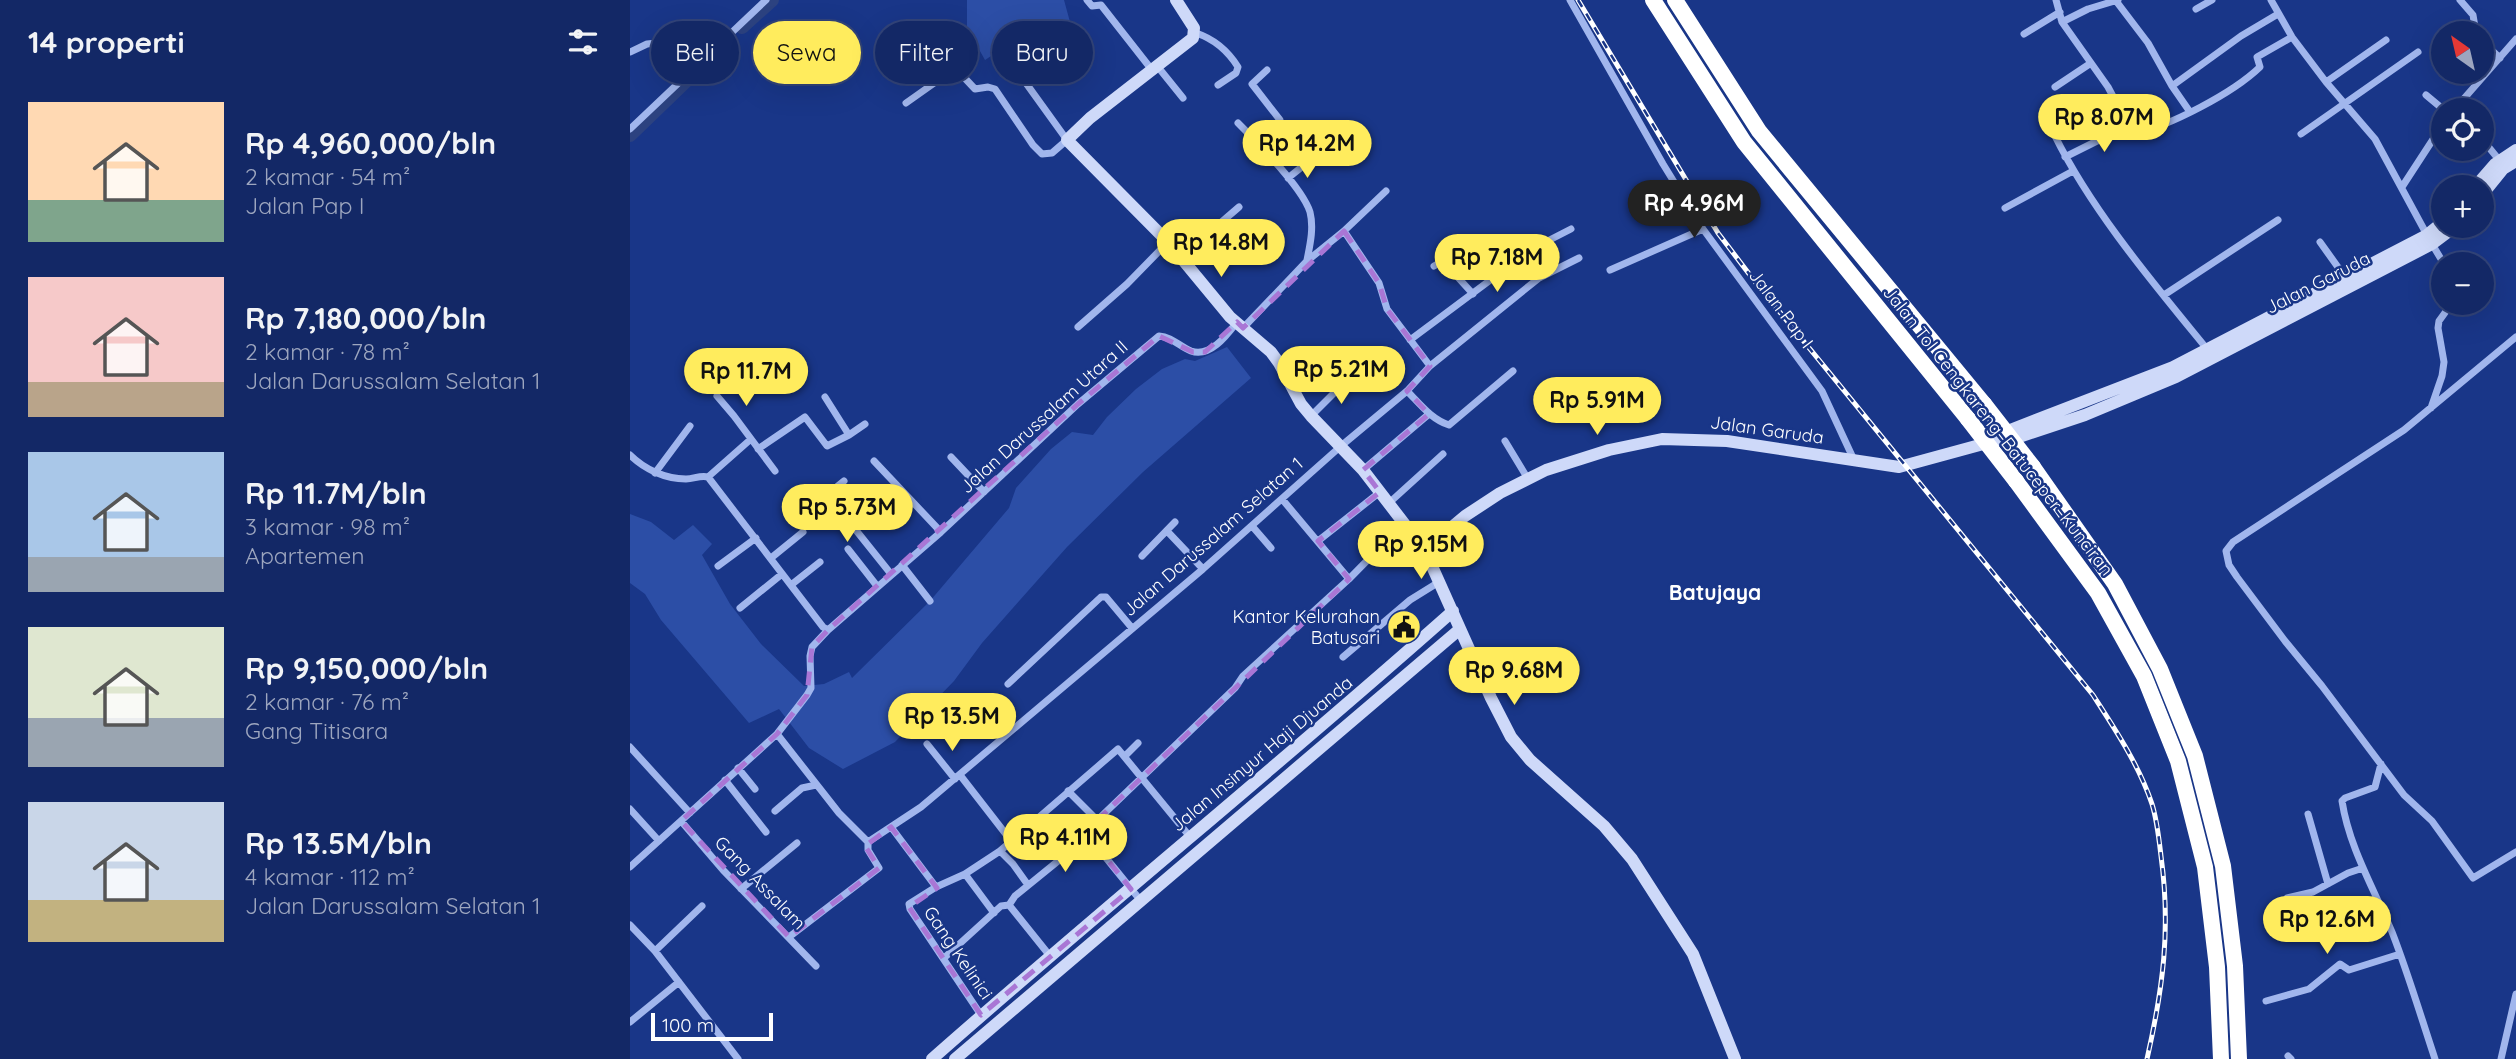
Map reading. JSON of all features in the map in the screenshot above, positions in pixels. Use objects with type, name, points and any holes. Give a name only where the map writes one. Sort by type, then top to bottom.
[{"type":"highway","name":"Jalan Tol Cengkareng–Batuceper–Kunciran","points":[[1653,0],[1744,142],[1968,419],[2098,593],[2144,676],[2178,761],[2205,867],[2217,967],[2221,1059]]},
{"type":"highway","name":"Jalan Tol Cengkareng–Batuceper–Kunciran","points":[[1675,0],[1759,131],[1984,404],[2033,467],[2115,584],[2160,669],[2195,756],[2223,866],[2235,966],[2239,1059]]},
{"type":"main road","points":[[1176,0],[1196,33],[1184,48],[1090,118],[1067,140],[1168,242],[1240,325],[1279,363],[1301,404],[1363,470],[1416,539],[1429,546],[1427,555],[1511,737],[1530,760],[1611,834],[1632,859],[1693,954],[1735,1059]]},
{"type":"main road","points":[[2487,175],[2516,150]]},
{"type":"main road","points":[[2494,179],[2502,169],[2516,161]]},
{"type":"main road","name":"Jalan Garuda","points":[[1429,546],[1465,516],[1500,493],[1546,470],[1609,450],[1661,439],[1727,441],[1899,467],[1998,440],[2010,430],[2083,409],[2175,372],[2431,237]]},
{"type":"main road","name":"Jalan Garuda","points":[[2326,293],[2346,277],[2429,239]]},
{"type":"main road","name":"Jalan Garuda","points":[[2175,372],[2208,350],[2295,309]]},
{"type":"main road","name":"Jalan Insinyur Haji Djuanda","points":[[932,1059],[1338,714],[1453,611]]},
{"type":"main road","name":"Jalan Insinyur Haji Djuanda","points":[[955,1059],[1460,629]]},
{"type":"street","points":[[739,25],[766,0]]},
{"type":"street","points":[[1087,0],[1092,6],[1101,5],[1183,98]]},
{"type":"street","name":"Jalan Pap I","points":[[1570,0],[1662,164],[1703,229],[1822,391],[1835,414],[1854,460]]},
{"type":"street","points":[[2056,0],[2062,22],[2108,87],[2131,133],[2135,134],[2190,112],[2248,79],[2260,67],[2257,57],[2292,37]]},
{"type":"street","points":[[2196,9],[2212,0]]},
{"type":"street","points":[[2271,0],[2292,37],[2375,139],[2437,252]]},
{"type":"street","points":[[2460,0],[2473,15],[2474,21]]},
{"type":"street","points":[[2062,22],[2088,9],[2113,1],[2148,43],[2190,112]]},
{"type":"street","points":[[2024,34],[2060,12]]},
{"type":"street","points":[[2172,86],[2241,36],[2278,14]]},
{"type":"street","points":[[1196,33],[1206,36],[1220,46],[1238,67],[1236,73],[1218,85]]},
{"type":"street","points":[[2465,98],[2516,39]]},
{"type":"street","points":[[2326,82],[2386,40]]},
{"type":"street","points":[[630,52],[651,44]]},
{"type":"street","points":[[2301,134],[2418,52]]},
{"type":"street","points":[[2494,52],[2500,58]]},
{"type":"street","points":[[2056,86],[2091,63]]},
{"type":"street","points":[[1257,143],[1278,126],[1280,120],[1252,84],[1267,70]]},
{"type":"street","points":[[905,103],[947,74],[957,71],[975,89],[995,89],[1033,145],[1042,154],[1052,153],[1067,140],[1026,84]]},
{"type":"street","points":[[630,129],[677,84]]},
{"type":"street","points":[[2426,95],[2431,99]]},
{"type":"street","points":[[1238,122],[1288,178],[1310,210],[1312,224],[1307,261]]},
{"type":"street","points":[[2065,157],[2127,126]]},
{"type":"street","points":[[2055,136],[2073,171],[2104,217],[2208,350]]},
{"type":"street","points":[[2402,187],[2431,142]]},
{"type":"street","points":[[1288,178],[1323,150]]},
{"type":"street","points":[[2494,154],[2500,161]]},
{"type":"street","points":[[2005,208],[2073,171]]},
{"type":"street","points":[[1240,325],[1386,191]]},
{"type":"street","points":[[1181,257],[1239,207]]},
{"type":"street","points":[[2164,295],[2278,220]]},
{"type":"street","points":[[1410,340],[1532,249],[1571,229]]},
{"type":"street","points":[[1610,270],[1703,229]]},
{"type":"street","points":[[1344,231],[1379,283],[1387,309],[1430,366]]},
{"type":"street","points":[[1078,327],[1127,284],[1168,242]]},
{"type":"street","points":[[2320,242],[2346,277]]},
{"type":"street","name":"Jalan Darussalam Selatan 1","points":[[869,842],[957,777],[1203,569],[1407,391],[1430,366],[1539,278],[1579,258]]},
{"type":"street","points":[[1434,266],[1443,261],[1473,294]]},
{"type":"street","points":[[2431,408],[2444,362],[2438,328],[2443,315]]},
{"type":"street","name":"Jalan Darussalam Utara II","points":[[630,867],[777,734],[811,688],[812,647],[828,630],[941,532],[1078,404],[1159,335],[1167,336],[1193,352],[1205,352],[1240,325]]},
{"type":"street","points":[[2516,337],[2404,430],[2233,542],[2226,551],[2237,577],[2404,795],[2432,821],[2473,878],[2516,852]]},
{"type":"street","points":[[1407,391],[1429,414],[1449,425],[1513,371]]},
{"type":"street","points":[[1311,416],[1351,376]]},
{"type":"street","points":[[717,396],[775,471]]},
{"type":"street","points":[[825,397],[849,435]]},
{"type":"street","points":[[1363,470],[1429,414]]},
{"type":"street","points":[[758,449],[805,417],[827,446],[864,424]]},
{"type":"street","points":[[655,472],[690,426]]},
{"type":"street","points":[[708,477],[751,439]]},
{"type":"street","points":[[1505,441],[1528,479]]},
{"type":"street","points":[[1389,503],[1443,454]]},
{"type":"street","points":[[630,455],[639,464],[655,472],[687,479],[708,477],[828,630]]},
{"type":"street","points":[[951,457],[984,492]]},
{"type":"street","points":[[874,461],[941,532]]},
{"type":"street","points":[[802,515],[844,481]]},
{"type":"street","points":[[1318,541],[1380,492]]},
{"type":"street","points":[[824,498],[846,529],[855,529],[891,574]]},
{"type":"street","points":[[1282,499],[1349,579]]},
{"type":"street","points":[[1142,556],[1175,522]]},
{"type":"street","points":[[944,958],[1001,906],[1009,905],[1028,885],[1063,857],[1085,832],[1235,688],[1243,676],[1349,579],[1405,523]]},
{"type":"street","points":[[1252,526],[1271,548]]},
{"type":"street","points":[[1167,531],[1203,569]]},
{"type":"street","points":[[771,558],[803,532]]},
{"type":"street","points":[[718,566],[756,538]]},
{"type":"street","points":[[848,549],[877,586]]},
{"type":"street","points":[[791,585],[820,562]]},
{"type":"street","points":[[902,565],[930,601]]},
{"type":"street","points":[[740,607],[782,574]]},
{"type":"street","points":[[1343,657],[1410,600],[1439,582]]},
{"type":"street","points":[[1007,684],[1101,597],[1106,597],[1132,628]]},
{"type":"street","points":[[777,734],[839,813],[869,842],[868,850],[879,868],[789,937]]},
{"type":"street","points":[[1125,756],[1138,743]]},
{"type":"street","points":[[927,744],[1012,842]]},
{"type":"street","points":[[630,747],[690,813]]},
{"type":"street","points":[[891,827],[936,887],[965,874],[1012,842],[1119,749],[1191,838]]},
{"type":"street","points":[[2381,764],[2375,787],[2345,798],[2342,801],[2344,813],[2363,868],[2400,954],[2435,1059]]},
{"type":"street","points":[[738,768],[755,789]]},
{"type":"street","points":[[725,780],[766,832]]},
{"type":"street","points":[[775,811],[802,788],[816,785]]},
{"type":"street","points":[[1068,791],[1098,821]]},
{"type":"street","points":[[630,809],[659,841]]},
{"type":"street","points":[[2308,814],[2328,884]]},
{"type":"street","name":"Gang Assalam","points":[[681,821],[741,889],[816,966]]},
{"type":"street","points":[[1085,832],[1140,901]]},
{"type":"street","points":[[741,889],[797,843]]},
{"type":"street","points":[[1000,851],[1028,885]]},
{"type":"street","points":[[2267,917],[2278,911],[2287,898],[2313,892],[2363,868]]},
{"type":"street","points":[[965,874],[994,913]]},
{"type":"street","name":"Gang Kelinici","points":[[936,887],[910,902],[909,907],[981,1015]]},
{"type":"street","points":[[1009,905],[1050,956]]},
{"type":"street","points":[[654,951],[702,906]]},
{"type":"street","points":[[630,925],[679,982],[738,1059]]},
{"type":"street","points":[[2266,1002],[2309,989],[2340,964],[2349,970],[2400,954]]},
{"type":"street","points":[[630,1022],[679,982]]},
{"type":"street","points":[[2501,1059],[2516,994]]},
{"type":"highlighted area","points":[[1344,231],[1379,283],[1387,309],[1430,366],[1407,391],[1429,414],[1363,470],[1380,492],[1318,541],[1349,579],[1085,832],[1131,889],[981,1015],[909,907],[937,888],[891,827],[865,846],[879,868],[789,937],[681,821],[777,734],[807,695],[812,647],[828,630],[1078,404],[1159,336],[1193,352],[1205,352],[1237,322],[1243,328]]},
{"type":"shaded area","points":[[967,0],[1064,0],[1070,21],[992,21],[992,55],[985,60],[978,48],[978,21],[967,21]]},
{"type":"shaded area","points":[[1227,347],[1251,378],[1143,472],[1067,547],[982,643],[954,681],[895,742],[843,769],[809,748],[779,709],[749,723],[661,620],[645,594],[630,583],[630,514],[651,522],[674,540],[693,525],[712,544],[702,555],[730,604],[761,644],[804,686],[824,684],[849,672],[852,678],[930,601],[1009,508],[1016,488],[1051,449],[1072,432],[1093,435],[1136,389],[1162,369],[1185,359],[1195,361]]},
{"type":"waterway","points":[[742,27],[772,0]]},
{"type":"waterway","points":[[630,135],[683,84]]},
{"type":"railway","points":[[1578,0],[1718,233],[2093,695],[2133,761],[2152,804],[2159,836],[2164,883],[2164,958],[2147,1059]]},
{"type":"place","name":"Kantor Kelurahan Batusari","points":[[1404,627]]},
{"type":"district","name":"Batujaya","points":[[1715,593]]}]
